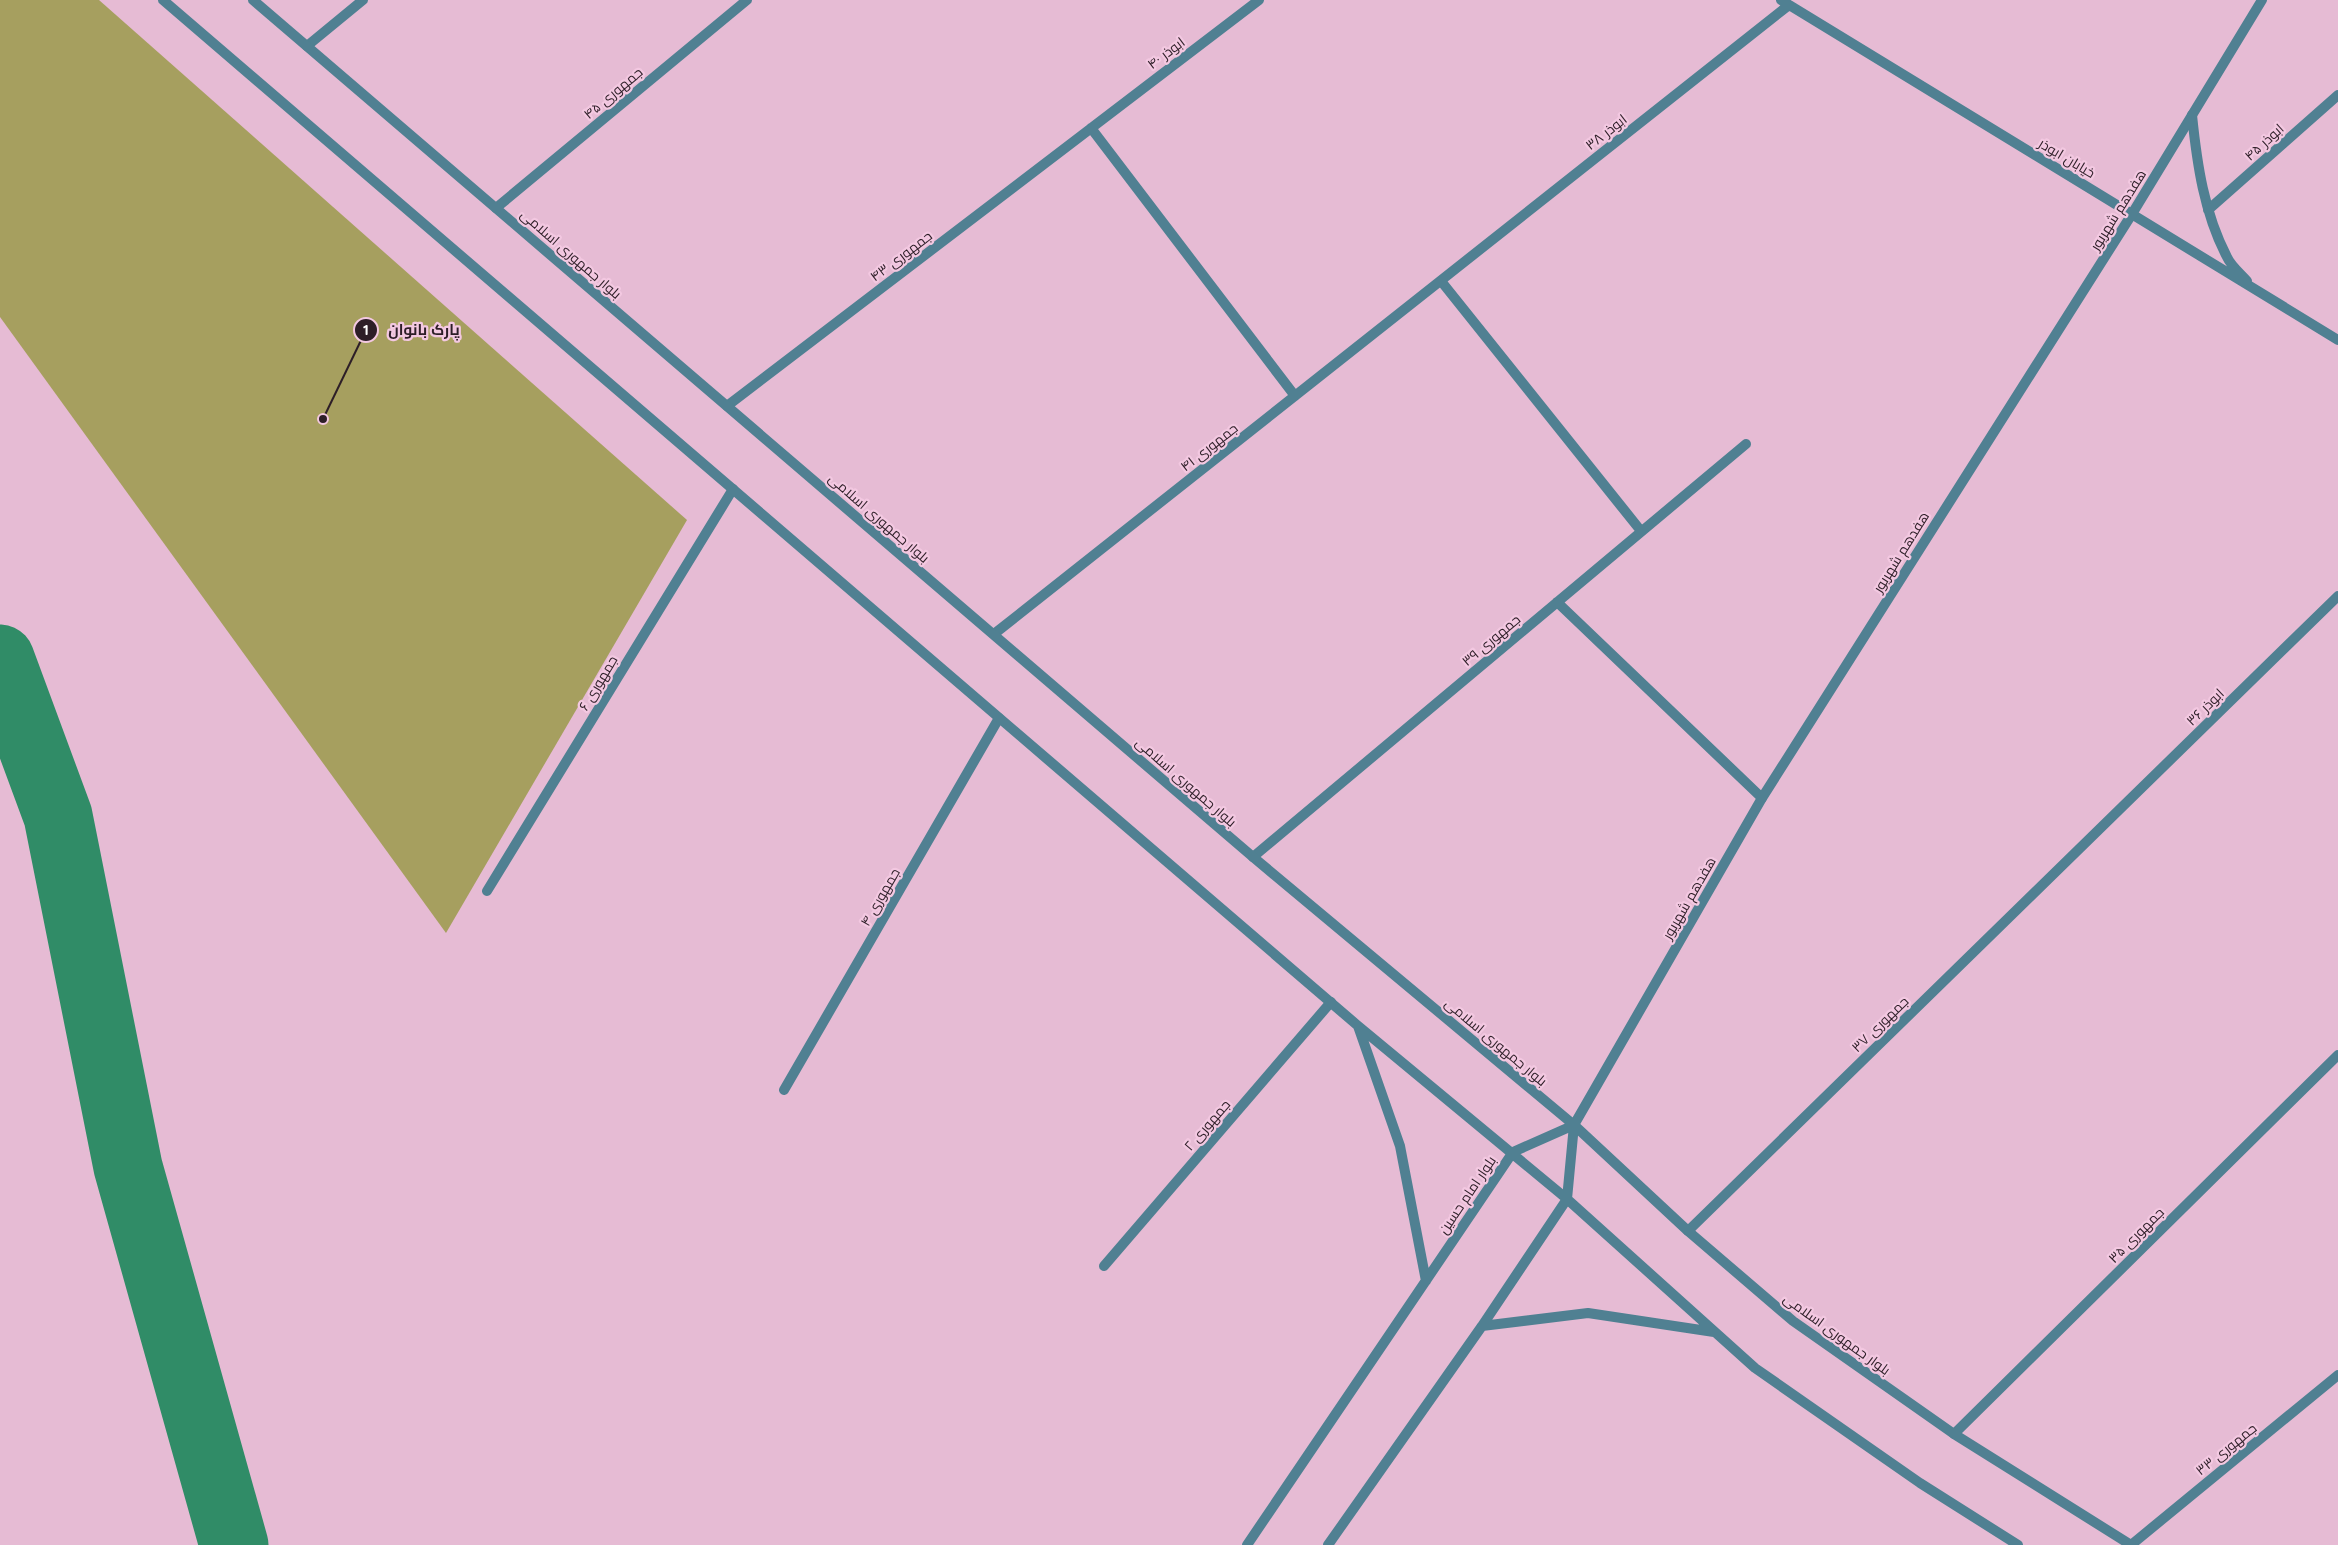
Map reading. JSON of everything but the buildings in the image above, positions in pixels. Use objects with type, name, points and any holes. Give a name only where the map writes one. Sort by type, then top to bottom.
[{"type":"street","points":[[163,0],[1357,1025],[1513,1152],[1755,1368],[1920,1484],[2018,1545]]},
{"type":"street","name":"بلوار جمهوری اسلامی","points":[[253,0],[1253,857],[1574,1126],[1688,1231],[1793,1321],[1954,1434],[2131,1545]]},
{"type":"street","points":[[307,46],[363,0]]},
{"type":"street","name":"جمهوری ۴۵","points":[[496,208],[747,0]]},
{"type":"street","name":"ابوذر ۴۰","points":[[1091,128],[1259,0]]},
{"type":"street","name":"هفدهم شهریور","points":[[1574,1126],[1762,798],[2132,214],[2262,0]]},
{"type":"street","name":"خیابان ابوذر","points":[[1785,2],[2338,340]]},
{"type":"street","name":"ابوذر ۳۸","points":[[1441,281],[1785,2]]},
{"type":"street","name":"ابوذر ۴۵","points":[[2208,210],[2338,95]]},
{"type":"street","points":[[2192,115],[2197,168],[2208,210],[2227,258],[2254,289]]},
{"type":"street","points":[[1091,128],[1295,396]]},
{"type":"street","name":"جمهوری ۴۳","points":[[727,406],[1091,128]]},
{"type":"street","points":[[1441,281],[1641,531]]},
{"type":"street","name":"جمهوری ۴۱","points":[[994,634],[1441,281]]},
{"type":"street","name":"جمهوری ۳۹","points":[[1253,857],[1746,444]]},
{"type":"street","name":"جمهوری ۶","points":[[486,891],[732,489]]},
{"type":"street","name":"ابوذر ۳۶","points":[[2092,838],[2338,596]]},
{"type":"street","points":[[1557,602],[1762,798]]},
{"type":"street","name":"جمهوری ۴","points":[[784,1090],[999,718]]},
{"type":"street","name":"جمهوری ۳۷","points":[[1688,1231],[2092,838]]},
{"type":"street","name":"جمهوری ۲","points":[[1104,1266],[1331,1002]]},
{"type":"street","points":[[1357,1025],[1400,1146],[1426,1281]]},
{"type":"street","name":"جمهوری ۳۵","points":[[1954,1434],[2338,1055]]},
{"type":"street","points":[[1328,1545],[1482,1326],[1567,1199],[1574,1126]]},
{"type":"street","name":"بلوار امام حسین","points":[[1247,1545],[1513,1152],[1574,1126]]},
{"type":"street","points":[[1482,1326],[1588,1313],[1714,1332]]},
{"type":"street","name":"جمهوری ۳۳","points":[[2131,1545],[2338,1375]]},
{"type":"shaded area","points":[[0,0],[99,0],[687,520],[446,933],[0,317]]},
{"type":"waterway","points":[[0,659],[58,816],[128,1167],[234,1545]]},
{"type":"place","name":"پارک بانوان","points":[[323,419]]}]
